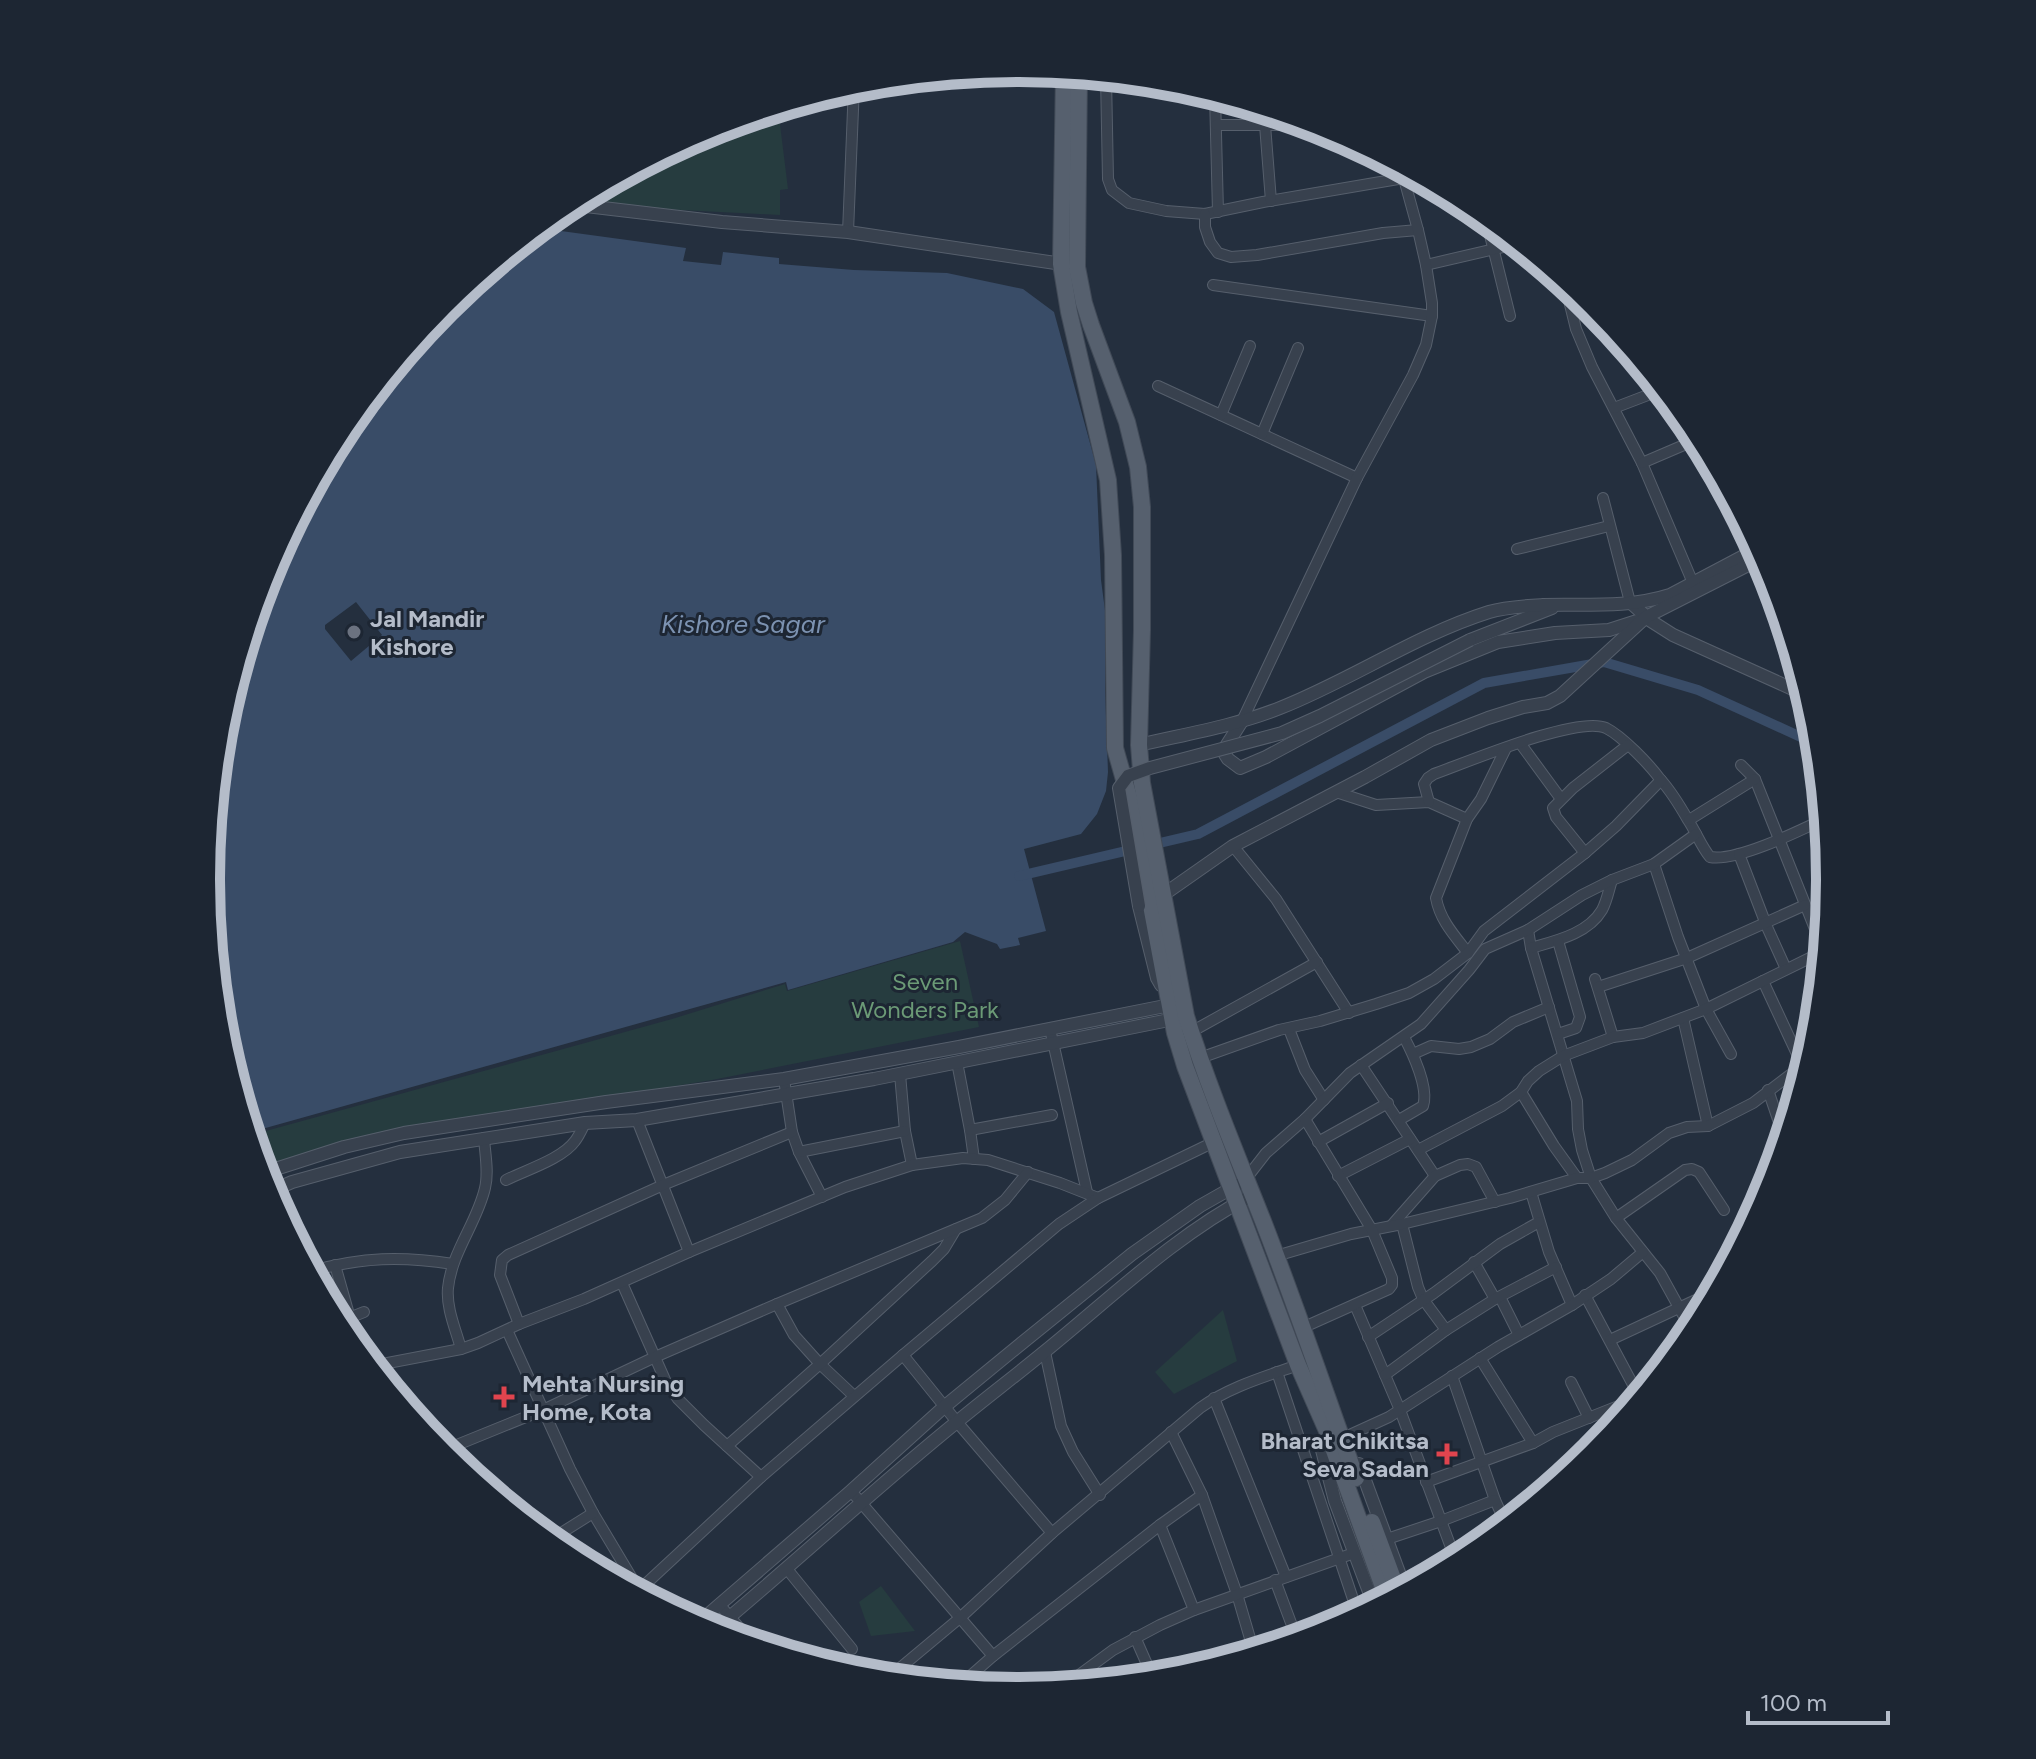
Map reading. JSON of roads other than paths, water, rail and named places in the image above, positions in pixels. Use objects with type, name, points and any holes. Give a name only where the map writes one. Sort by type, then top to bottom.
[{"type":"main road","points":[[1064,84],[1069,312],[1108,480],[1113,555],[1115,748],[1141,812],[1178,1011],[1185,1066],[1214,1142],[1276,1256],[1338,1437],[1384,1588]]},
{"type":"main road","points":[[1078,85],[1069,265],[1127,422],[1138,467],[1142,507],[1141,812]]},
{"type":"main road","points":[[1178,1011],[1200,1058],[1298,1365],[1338,1437]]},
{"type":"main road","points":[[1345,1464],[1394,1582]]},
{"type":"street","points":[[1106,87],[1108,179],[1112,190],[1129,203],[1166,211],[1205,214],[1392,175]]},
{"type":"street","points":[[848,232],[853,99]]},
{"type":"street","points":[[1215,107],[1218,212]]},
{"type":"street","points":[[1216,125],[1277,125]]},
{"type":"street","points":[[1265,125],[1271,201]]},
{"type":"street","points":[[1405,182],[1426,265],[1432,316],[1426,345],[1357,478],[1242,721],[1223,751],[1228,759],[1240,768],[1266,757],[1424,672],[1498,642],[1629,625],[1750,564]]},
{"type":"street","points":[[590,207],[722,222],[848,232],[1069,265]]},
{"type":"street","points":[[1205,214],[1210,242],[1218,253],[1231,257],[1418,230]]},
{"type":"street","points":[[1491,238],[1510,316]]},
{"type":"street","points":[[1426,265],[1503,247]]},
{"type":"street","points":[[1213,285],[1432,316]]},
{"type":"street","points":[[1570,305],[1576,329],[1592,367],[1642,463],[1693,583]]},
{"type":"street","points":[[1221,415],[1250,346]]},
{"type":"street","points":[[1262,434],[1298,348]]},
{"type":"street","points":[[1158,386],[1357,478]]},
{"type":"street","points":[[1614,408],[1651,394]]},
{"type":"street","points":[[1642,463],[1686,444]]},
{"type":"street","points":[[1603,498],[1630,602],[1673,635],[1792,689]]},
{"type":"street","points":[[1517,549],[1609,526]]},
{"type":"street","points":[[1139,745],[1242,721],[1278,709],[1459,622],[1493,611],[1528,606],[1656,599],[1670,595],[1746,555]]},
{"type":"street","points":[[1178,1011],[1157,978],[1139,906],[1119,788],[1128,776],[1282,733],[1470,640],[1559,605]]},
{"type":"street","points":[[1157,890],[1431,740],[1488,718],[1547,703],[1560,696],[1646,617]]},
{"type":"street","points":[[1429,802],[1424,784],[1434,774],[1520,743],[1594,725],[1605,728],[1628,745],[1661,780],[1710,857],[1739,854],[1814,824]]},
{"type":"street","points":[[1520,743],[1561,799]]},
{"type":"street","points":[[1585,853],[1553,811],[1554,805],[1628,745]]},
{"type":"street","points":[[1468,953],[1446,924],[1438,910],[1436,898],[1467,819],[1481,799],[1506,748]]},
{"type":"street","points":[[1741,765],[1755,779],[1814,930]]},
{"type":"street","points":[[1689,820],[1755,779]]},
{"type":"street","points":[[725,1621],[957,1422],[1241,1192],[1266,1153],[1361,1065],[1421,1024],[1469,970],[1495,922],[1585,853],[1661,780]]},
{"type":"street","points":[[1336,792],[1376,805],[1429,802],[1467,819]]},
{"type":"street","points":[[1200,1058],[1258,1037],[1349,1013],[1409,993],[1434,979],[1481,944],[1528,930],[1582,895],[1654,864],[1696,834]]},
{"type":"street","points":[[1233,846],[1276,899],[1349,1013]]},
{"type":"street","points":[[1739,854],[1765,924],[1786,969]]},
{"type":"street","points":[[1654,864],[1706,1009],[1731,1054]]},
{"type":"street","points":[[1531,948],[1558,941],[1590,923],[1601,910],[1612,880]]},
{"type":"street","points":[[1613,1037],[1596,983],[1687,958],[1805,905]]},
{"type":"street","points":[[1528,930],[1577,1101],[1580,1139],[1591,1178],[1616,1218],[1660,1273],[1685,1317]]},
{"type":"street","points":[[1558,941],[1580,1017],[1576,1028],[1558,1034]]},
{"type":"street","points":[[1418,1150],[1502,1106],[1521,1092],[1539,1071],[1563,1056],[1613,1037],[1643,1033],[1706,1009],[1812,956]]},
{"type":"street","points":[[282,1186],[385,1156],[585,1123],[637,1120],[900,1074],[1053,1043],[1178,1011],[1317,962]]},
{"type":"street","points":[[1763,981],[1797,1050]]},
{"type":"street","points":[[1413,1054],[1431,1046],[1471,1047],[1490,1039],[1513,1022],[1549,1007]]},
{"type":"street","points":[[275,1169],[344,1147],[404,1133],[784,1079],[1050,1029],[1178,1011]]},
{"type":"street","points":[[1683,1018],[1708,1126]]},
{"type":"street","points":[[1050,1029],[1087,1192]]},
{"type":"street","points":[[1289,1029],[1305,1070],[1324,1100]]},
{"type":"street","points":[[1399,1120],[1418,1110],[1425,1100],[1413,1054],[1404,1037]]},
{"type":"street","points":[[957,1062],[974,1159]]},
{"type":"street","points":[[1361,1065],[1435,1176]]},
{"type":"street","points":[[900,1074],[905,1131],[912,1165]]},
{"type":"street","points":[[1276,1256],[1351,1234],[1495,1202],[1577,1178],[1591,1178],[1632,1160],[1669,1133],[1687,1127],[1708,1126],[1753,1103],[1791,1074]]},
{"type":"street","points":[[784,1079],[792,1132],[822,1197]]},
{"type":"street","points":[[1768,1090],[1778,1119]]},
{"type":"street","points":[[1521,1092],[1577,1178]]},
{"type":"street","points":[[1318,1142],[1388,1103]]},
{"type":"street","points":[[970,1130],[1052,1115]]},
{"type":"street","points":[[1302,1328],[1392,1285],[1372,1230],[1305,1119]]},
{"type":"street","points":[[637,1120],[689,1252]]},
{"type":"street","points":[[506,1180],[568,1149],[585,1123]]},
{"type":"street","points":[[799,1152],[905,1131]]},
{"type":"street","points":[[519,1324],[500,1275],[502,1260],[508,1255],[663,1185],[792,1132]]},
{"type":"street","points":[[461,1349],[449,1306],[448,1289],[453,1264],[476,1216],[485,1188],[484,1138]]},
{"type":"street","points":[[1338,1176],[1410,1139]]},
{"type":"street","points":[[645,1584],[854,1396],[1059,1224],[1098,1198],[1214,1142]]},
{"type":"street","points":[[384,1364],[461,1349],[845,1187],[912,1165],[944,1160],[988,1160],[1098,1198]]},
{"type":"street","points":[[1397,1225],[1435,1176],[1460,1165],[1476,1167],[1495,1202]]},
{"type":"street","points":[[1616,1218],[1685,1170],[1692,1169],[1699,1172],[1724,1210]]},
{"type":"street","points":[[456,1445],[982,1218],[1005,1200],[1028,1172]]},
{"type":"street","points":[[708,1614],[944,1407],[1132,1254],[1200,1206],[1241,1192]]},
{"type":"street","points":[[1531,1192],[1539,1222],[1572,1305]]},
{"type":"street","points":[[1368,1337],[1500,1244],[1539,1222]]},
{"type":"street","points":[[1397,1225],[1423,1299],[1446,1330]]},
{"type":"street","points":[[727,1446],[932,1261],[956,1229]]},
{"type":"street","points":[[1370,1595],[1335,1501],[1322,1450],[1338,1437],[1376,1424],[1480,1358],[1572,1305],[1611,1279],[1643,1252]]},
{"type":"street","points":[[322,1268],[383,1258],[453,1264]]},
{"type":"street","points":[[1474,1262],[1519,1335]]},
{"type":"street","points":[[335,1265],[341,1300]]},
{"type":"street","points":[[1385,1375],[1446,1330],[1556,1267]]},
{"type":"street","points":[[622,1283],[666,1382],[678,1399],[761,1477]]},
{"type":"street","points":[[1585,1295],[1632,1388]]},
{"type":"street","points":[[1610,1340],[1696,1299]]},
{"type":"street","points":[[777,1304],[794,1335],[854,1396]]},
{"type":"street","points":[[1355,1305],[1400,1410],[1451,1549]]},
{"type":"street","points":[[351,1317],[364,1312]]},
{"type":"street","points":[[507,1330],[570,1469],[629,1575]]},
{"type":"street","points":[[1045,1352],[1061,1426],[1100,1495]]},
{"type":"street","points":[[903,1355],[1052,1533]]},
{"type":"street","points":[[1480,1358],[1533,1443]]},
{"type":"street","points":[[900,1668],[1052,1533],[1214,1398],[1298,1365]]},
{"type":"street","points":[[1277,1372],[1354,1602]]},
{"type":"street","points":[[1452,1376],[1501,1513]]},
{"type":"street","points":[[1571,1382],[1589,1418]]},
{"type":"street","points":[[1214,1398],[1280,1579],[1294,1627]]},
{"type":"street","points":[[1426,1482],[1533,1443],[1617,1407]]},
{"type":"street","points":[[1171,1432],[1202,1495],[1251,1642]]},
{"type":"street","points":[[1338,1437],[1356,1456],[1401,1579]]},
{"type":"street","points":[[851,1491],[993,1656]]},
{"type":"street","points":[[971,1675],[1202,1495]]},
{"type":"street","points":[[1387,1539],[1495,1500]]},
{"type":"street","points":[[561,1533],[593,1513]]},
{"type":"street","points":[[1160,1525],[1194,1610]]},
{"type":"street","points":[[1080,1674],[1135,1637],[1194,1610],[1354,1553]]},
{"type":"street","points":[[787,1569],[852,1649]]},
{"type":"street","points":[[719,1604],[737,1625]]},
{"type":"street","points":[[1135,1637],[1148,1666]]},
{"type":"water","name":"Kishore Sagar","points":[[556,230],[686,248],[683,261],[721,265],[723,252],[779,258],[779,264],[947,273],[1023,289],[1054,312],[1096,465],[1101,580],[1106,618],[1108,772],[1106,791],[1097,814],[1081,834],[1024,849],[1046,931],[1018,938],[1020,945],[1000,949],[997,944],[965,932],[953,942],[788,990],[786,982],[261,1129],[236,1035],[227,984],[220,880],[227,775],[248,673],[263,623],[281,574],[327,481],[385,394],[454,316],[492,280]],"holes":[[[356,602],[382,635],[351,661],[325,625]]]},
{"type":"waterway","points":[[1019,876],[1198,834],[1484,683],[1604,662],[1698,690],[1802,738]]},
{"type":"place","name":"Jal Mandir Kishore","points":[[354,632]]},
{"type":"place","name":"Mehta Nursing Home, Kota","points":[[504,1397]]},
{"type":"place","name":"Bharat Chikitsa Seva Sadan","points":[[1447,1454]]},
{"type":"park label","name":"Seven Wonders Park","points":[[925,995]]}]
